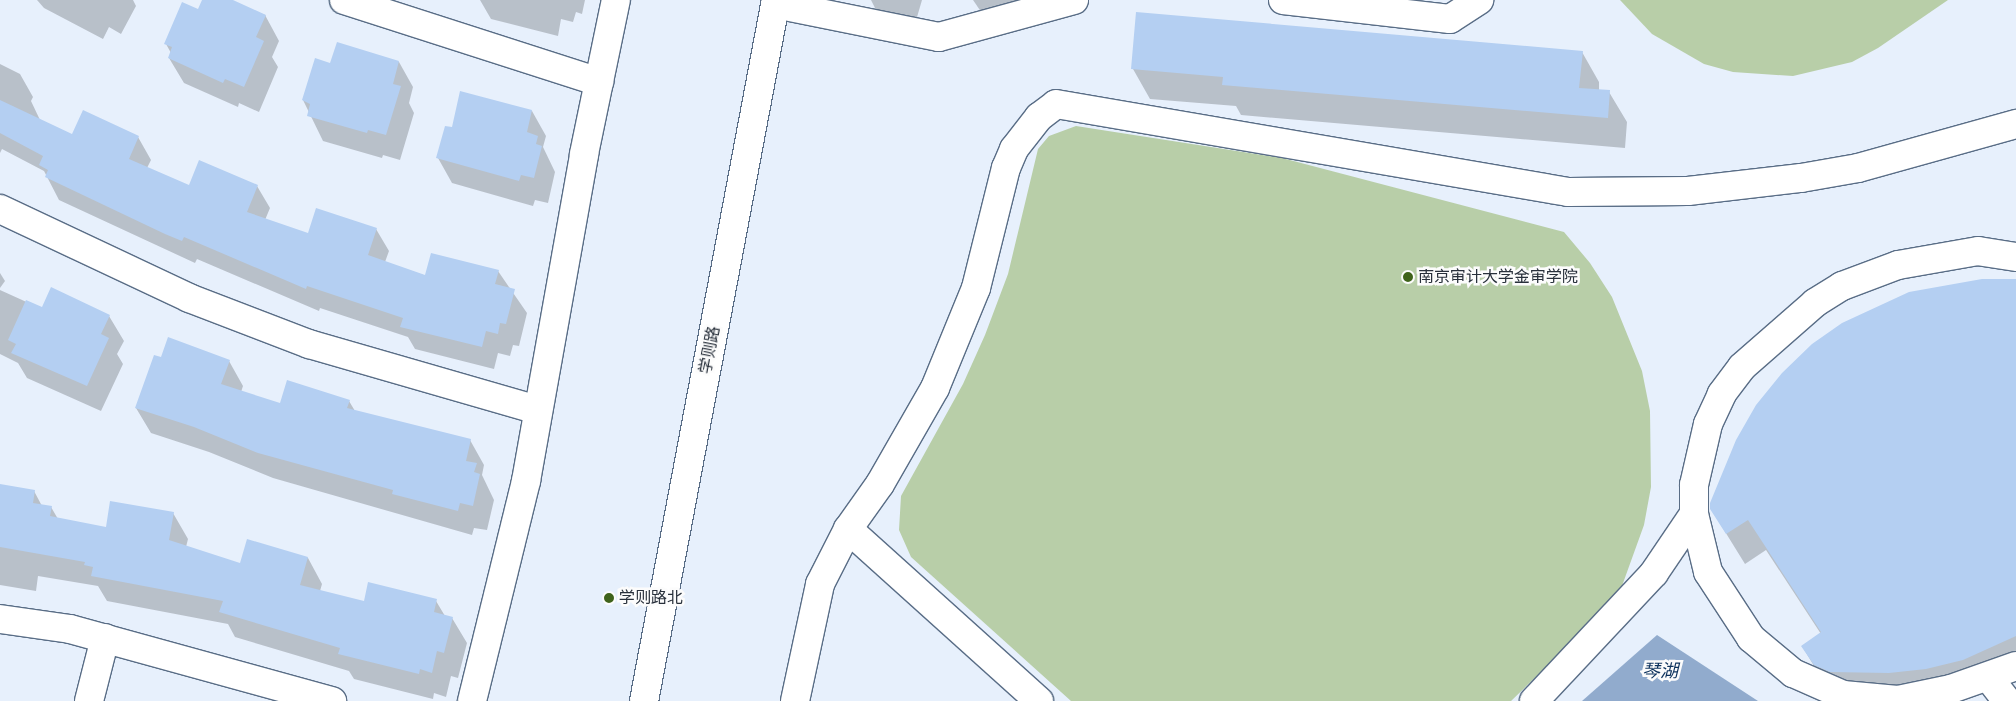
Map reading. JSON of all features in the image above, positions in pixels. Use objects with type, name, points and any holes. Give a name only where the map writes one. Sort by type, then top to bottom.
[{"type":"street","points":[[344,0],[599,82]]},
{"type":"street","points":[[472,701],[526,481],[599,82],[616,0]]},
{"type":"street","points":[[776,2],[939,36],[1074,0]]},
{"type":"street","points":[[1283,0],[1450,19],[1479,0]]},
{"type":"street","points":[[1416,0],[1446,4],[1452,0]]},
{"type":"street","name":"学则路","points":[[644,701],[776,2]]},
{"type":"street","points":[[795,701],[820,584],[848,529],[909,437],[958,338],[976,288],[1006,168],[1014,150],[1034,122],[1056,104],[1568,192],[1688,191],[1801,178],[1858,168],[2016,124]]},
{"type":"street","points":[[0,210],[190,298],[310,344],[538,410]]},
{"type":"street","points":[[2016,257],[1970,252],[1898,265],[1842,286],[1789,322],[1742,368],[1722,394],[1708,424],[1698,455],[1694,514],[1708,572],[1751,638],[1793,673],[1843,695],[1898,700],[1925,696],[1989,678],[2016,666]]},
{"type":"street","points":[[1534,701],[1654,573],[1694,514]]},
{"type":"street","points":[[848,529],[1039,701]]},
{"type":"street","points":[[0,620],[34,623],[105,638],[332,701]]},
{"type":"street","points":[[88,701],[105,638]]},
{"type":"street","points":[[1989,678],[2007,701]]},
{"type":"green space","points":[[1620,0],[1948,0],[1878,48],[1852,62],[1793,76],[1733,72],[1704,64],[1652,34]]},
{"type":"green space","points":[[1076,126],[1282,158],[1564,232],[1590,263],[1612,297],[1642,371],[1650,411],[1651,487],[1644,525],[1618,597],[1511,701],[1071,701],[911,557],[899,530],[901,496],[963,384],[985,335],[1008,274],[1038,149],[1049,136]]},
{"type":"water","name":"琴湖","points":[[1657,635],[1758,701],[1582,701]]},
{"type":"building","points":[[202,0],[233,0],[266,15],[256,37],[264,41],[244,87],[225,79],[223,83],[168,58],[172,47],[164,44],[182,2],[198,9]]},
{"type":"building","points":[[1136,12],[1583,51],[1579,88],[1610,90],[1608,118],[1222,85],[1223,77],[1131,69]]},
{"type":"building","points":[[337,42],[399,61],[393,84],[401,86],[386,135],[368,130],[367,133],[307,116],[310,104],[302,100],[315,58],[330,63]]},
{"type":"building","points":[[460,91],[532,110],[527,132],[538,136],[536,144],[542,146],[534,178],[521,175],[519,181],[436,158],[445,126],[452,127]]},
{"type":"building","points":[[0,100],[72,134],[83,110],[139,136],[129,159],[189,185],[199,160],[258,185],[247,212],[308,233],[316,208],[377,228],[368,255],[425,275],[431,253],[499,270],[495,284],[515,289],[506,324],[500,323],[498,334],[486,331],[482,347],[400,327],[403,318],[307,286],[306,289],[184,237],[182,241],[165,234],[45,177],[48,170],[39,165],[43,156],[0,133]]},
{"type":"building","points":[[1982,279],[2016,279],[2016,636],[1963,660],[1926,669],[1889,673],[1830,672],[1814,665],[1801,646],[1821,632],[1748,520],[1726,534],[1710,509],[1710,503],[1736,440],[1756,405],[1782,373],[1812,344],[1842,323],[1909,292]]},
{"type":"building","points":[[51,287],[110,315],[101,334],[109,338],[87,386],[11,353],[16,344],[8,340],[26,300],[42,307]]},
{"type":"building","points":[[168,337],[230,360],[221,384],[280,403],[287,380],[350,400],[347,408],[471,439],[466,461],[477,463],[474,472],[480,474],[473,506],[460,503],[458,511],[392,494],[393,490],[258,453],[194,427],[135,408],[154,355],[161,357]]},
{"type":"building","points":[[0,484],[35,490],[33,503],[52,506],[50,516],[106,527],[110,501],[174,512],[169,540],[240,563],[247,539],[308,557],[300,585],[364,601],[368,582],[437,599],[434,612],[453,617],[444,653],[437,651],[432,673],[420,669],[419,674],[338,654],[340,648],[219,612],[223,601],[91,576],[93,567],[84,565],[85,562],[0,547]]},
{"type":"place","name":"南京审计大学金审学院","points":[[1408,277]]},
{"type":"place","name":"学则路北","points":[[609,598]]}]
